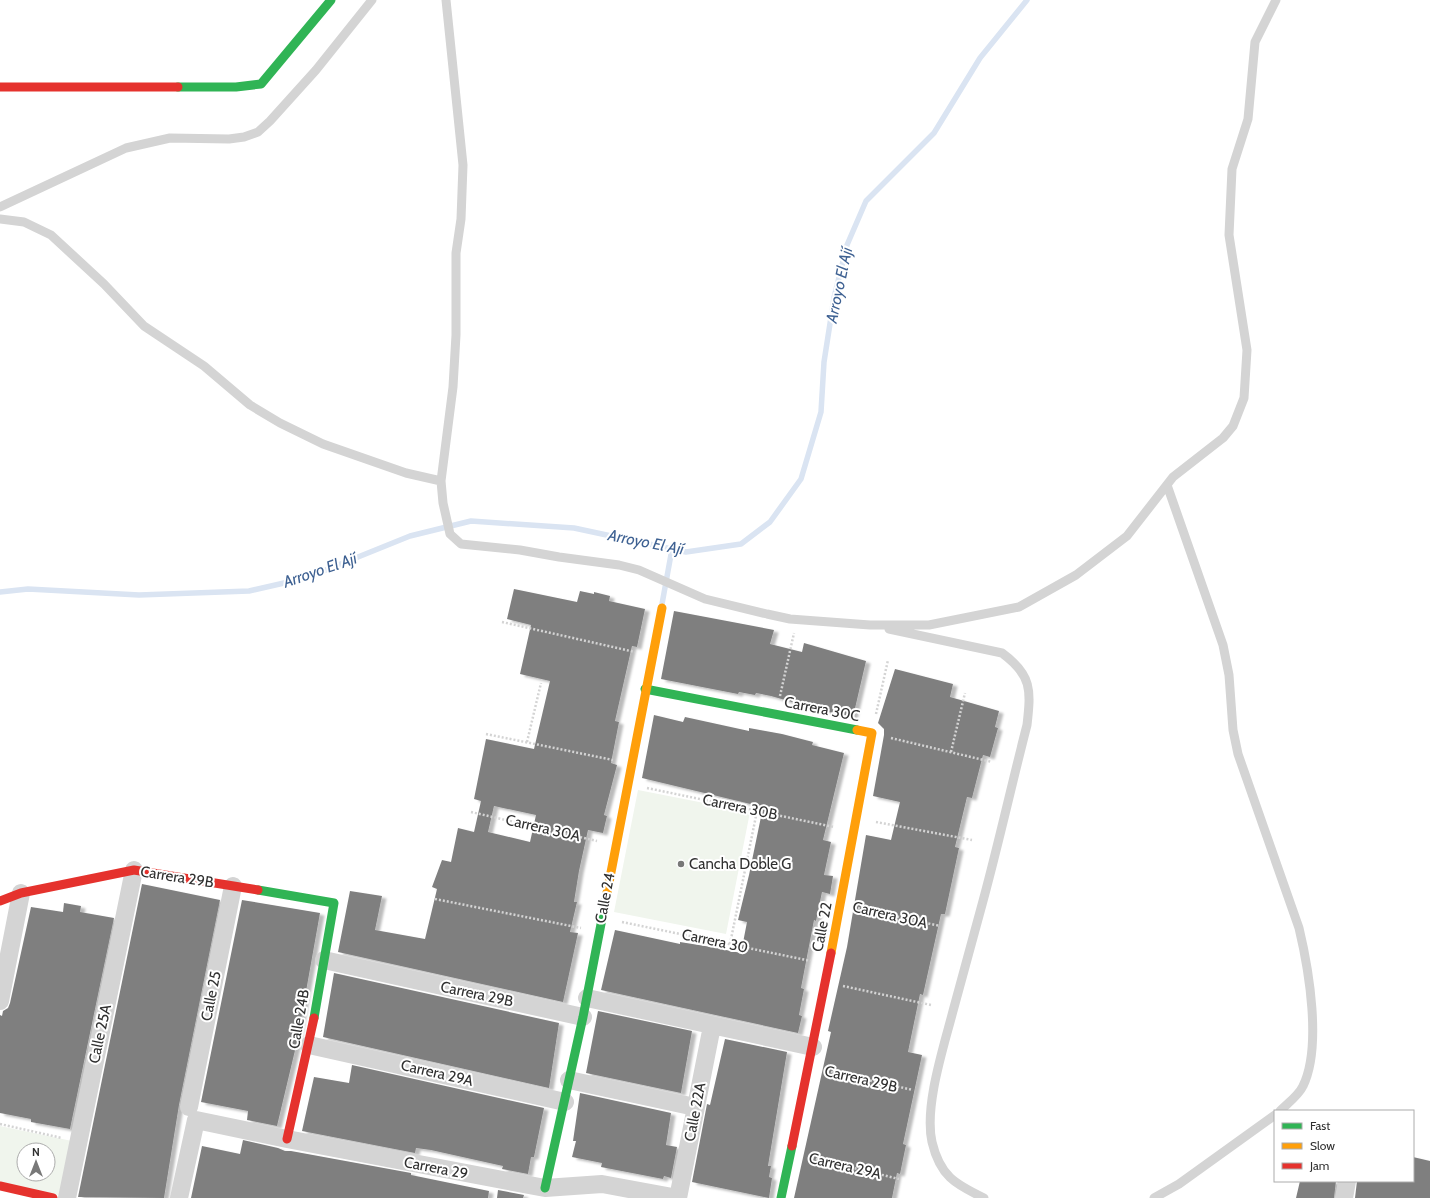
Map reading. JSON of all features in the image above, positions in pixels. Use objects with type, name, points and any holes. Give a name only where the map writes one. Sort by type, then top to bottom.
[{"type":"street","points":[[0,87],[236,87],[261,84],[331,0]]},
{"type":"street","name":"Calle 24","points":[[545,1188],[583,1017],[615,845],[662,608]]},
{"type":"street","name":"Carrera 30C","points":[[645,690],[872,733]]},
{"type":"street","name":"Calle 22","points":[[781,1198],[813,1047],[872,733]]},
{"type":"street","name":"Carrera 29B","points":[[21,893],[134,870],[334,903]]},
{"type":"street","name":"Calle 25A","points":[[67,1198],[134,870]]},
{"type":"street","name":"Calle 25","points":[[179,1198],[192,1113],[233,886]]},
{"type":"street","points":[[0,900],[21,893],[0,1001]]},
{"type":"street","name":"Calle 24B","points":[[287,1139],[309,1045],[334,903]]},
{"type":"street","name":"Carrera 29B","points":[[324,960],[583,1017]]},
{"type":"street","name":"Carrera 29B","points":[[586,998],[813,1047]]},
{"type":"street","name":"Calle 22A","points":[[678,1198],[712,1026]]},
{"type":"street","name":"Carrera 29A","points":[[309,1045],[565,1102]]},
{"type":"street","points":[[569,1080],[695,1107]]},
{"type":"street","name":"Carrera 29","points":[[192,1113],[287,1139],[545,1188],[601,1191],[678,1198]]},
{"type":"street","points":[[1344,1198],[1347,1182]]},
{"type":"street","points":[[0,1186],[54,1198]]},
{"type":"lane","points":[[0,207],[126,148],[170,138],[229,139],[244,137],[258,132],[270,121],[316,70],[372,0]]},
{"type":"lane","points":[[446,0],[463,165],[463,194],[456,253],[456,334],[454,387],[441,481],[443,503],[450,534],[461,544],[520,550],[619,565],[640,570],[705,599],[779,617],[870,625],[929,625],[1019,607],[1076,575],[1127,536],[1173,477],[1223,438],[1233,426],[1244,398],[1247,350],[1229,235],[1232,169],[1248,119],[1255,42],[1276,0]]},
{"type":"lane","points":[[0,219],[24,222],[51,235],[104,284],[144,326],[204,366],[250,405],[280,423],[338,449],[406,473],[441,481]]},
{"type":"lane","points":[[1167,485],[1223,645],[1229,675],[1233,730],[1238,754],[1299,928],[1305,950],[1313,1027],[1312,1051],[1309,1069],[1303,1087],[1281,1110]]},
{"type":"lane","points":[[870,625],[1002,653],[1015,662],[1023,671],[1028,686],[1029,706],[1026,725],[985,894],[944,1046],[933,1097],[931,1119],[932,1140],[937,1158],[946,1175],[958,1185],[984,1198]]},
{"type":"lane","points":[[1154,1198],[1179,1184],[1274,1116]]},
{"type":"path","points":[[502,622],[652,655]]},
{"type":"path","points":[[777,714],[794,633]]},
{"type":"path","points":[[872,733],[888,660]]},
{"type":"path","points":[[527,742],[541,683]]},
{"type":"path","points":[[952,752],[965,693]]},
{"type":"path","name":"Carrera 30C","points":[[872,733],[992,762]]},
{"type":"path","points":[[486,734],[631,764]]},
{"type":"path","name":"Carrera 30B","points":[[627,784],[853,831]]},
{"type":"path","points":[[730,944],[757,811]]},
{"type":"path","name":"Carrera 30A","points":[[471,812],[615,845]]},
{"type":"path","points":[[856,818],[972,840]]},
{"type":"path","points":[[435,898],[599,932]]},
{"type":"path","name":"Carrera 30A","points":[[840,904],[940,926]]},
{"type":"path","name":"Carrera 30","points":[[602,918],[829,965]]},
{"type":"path","points":[[825,982],[931,1004]]},
{"type":"path","name":"Carrera 29B","points":[[808,1067],[913,1090]]},
{"type":"path","points":[[0,1124],[78,1142]]},
{"type":"path","name":"Carrera 29A","points":[[790,1153],[899,1179]]},
{"type":"shaded area","points":[[638,790],[750,812],[726,934],[614,912]]},
{"type":"shaded area","points":[[0,1126],[72,1141],[61,1196],[0,1182]]},
{"type":"building","points":[[514,589],[577,602],[580,591],[594,594],[594,592],[610,596],[609,601],[645,609],[637,647],[632,646],[615,721],[619,722],[611,763],[617,765],[604,815],[607,816],[603,833],[588,830],[579,871],[574,902],[577,902],[570,932],[578,933],[563,1002],[338,952],[350,891],[382,896],[375,930],[425,939],[437,889],[432,887],[442,860],[451,862],[458,828],[474,832],[481,801],[474,799],[486,739],[534,749],[550,681],[520,674],[531,625],[507,619]],"holes":[[[494,806],[536,815],[530,842],[488,832]]]},
{"type":"building","points":[[674,611],[774,630],[770,644],[802,652],[804,643],[866,661],[853,717],[756,693],[755,695],[739,692],[738,694],[661,679]]},
{"type":"building","points":[[895,669],[953,684],[950,697],[999,711],[995,727],[998,728],[990,757],[983,755],[972,798],[967,797],[955,847],[959,848],[945,914],[941,914],[923,995],[920,994],[908,1052],[922,1055],[903,1144],[906,1145],[900,1174],[897,1173],[892,1198],[794,1198],[831,1032],[828,1031],[847,947],[866,835],[891,840],[900,802],[873,796],[884,735],[884,729],[878,723]]},
{"type":"building","points":[[654,715],[683,722],[685,717],[749,731],[749,728],[782,734],[813,742],[812,745],[844,753],[823,840],[831,842],[824,875],[833,876],[830,894],[822,892],[816,921],[814,920],[801,988],[804,989],[799,1015],[802,1016],[798,1033],[601,990],[615,930],[680,944],[680,942],[741,953],[747,922],[738,920],[763,807],[642,778]]},
{"type":"building","points":[[142,884],[220,900],[179,1105],[164,1198],[78,1197]]},
{"type":"building","points":[[242,900],[320,913],[297,1042],[277,1126],[247,1120],[248,1111],[201,1102]]},
{"type":"building","points":[[64,903],[81,906],[80,912],[114,918],[70,1129],[31,1122],[31,1119],[0,1113],[0,1015],[2,1016],[3,1011],[8,1008],[10,1003],[31,907],[63,912]]},
{"type":"building","points":[[334,973],[559,1023],[549,1088],[323,1037]]},
{"type":"building","points":[[598,1011],[692,1031],[681,1093],[586,1073]]},
{"type":"building","points":[[725,1039],[787,1052],[768,1166],[771,1166],[769,1177],[772,1178],[769,1198],[692,1182],[707,1104],[710,1105]]},
{"type":"building","points":[[352,1065],[544,1108],[534,1157],[531,1157],[528,1174],[502,1169],[503,1166],[431,1150],[416,1148],[415,1153],[302,1131],[314,1077],[349,1083]]},
{"type":"building","points":[[580,1093],[671,1113],[666,1145],[677,1147],[671,1178],[664,1176],[663,1179],[601,1167],[602,1163],[572,1157],[576,1141],[573,1141]]},
{"type":"building","points":[[243,1140],[285,1151],[411,1173],[411,1175],[489,1191],[488,1198],[191,1198],[202,1146],[240,1154]]},
{"type":"building","points":[[1414,1157],[1430,1161],[1430,1198],[1355,1198],[1357,1182],[1414,1182]]},
{"type":"building","points":[[1300,1182],[1336,1182],[1334,1198],[1296,1198]]},
{"type":"building","points":[[498,1190],[524,1195],[523,1198],[497,1198]]},
{"type":"waterway","name":"Arroyo El Ají","points":[[0,592],[28,589],[139,595],[249,591],[306,578],[410,536],[471,521],[574,528],[686,552],[741,544],[770,522],[801,479],[821,412],[824,362],[834,298],[847,245],[866,201],[934,133],[980,58],[1027,0]]},
{"type":"waterway","points":[[662,604],[672,549]]},
{"type":"traffic: fast","points":[[178,87],[236,87],[261,84],[331,0]]},
{"type":"traffic: fast","points":[[645,689],[857,730]]},
{"type":"traffic: fast","points":[[258,890],[334,903],[314,1018]]},
{"type":"traffic: fast","points":[[545,1188],[583,1017],[607,893]]},
{"type":"traffic: fast","points":[[781,1198],[792,1146]]},
{"type":"traffic: slow","points":[[607,893],[662,608]]},
{"type":"traffic: slow","points":[[831,953],[872,733],[857,730]]},
{"type":"traffic: jam","points":[[0,87],[178,87]]},
{"type":"traffic: jam","points":[[0,901],[21,893],[134,870],[258,890]]},
{"type":"traffic: jam","points":[[792,1146],[831,953]]},
{"type":"traffic: jam","points":[[287,1139],[314,1018]]},
{"type":"traffic: jam","points":[[0,1186],[53,1198]]},
{"type":"place","name":"Cancha Doble G","points":[[681,864]]}]
